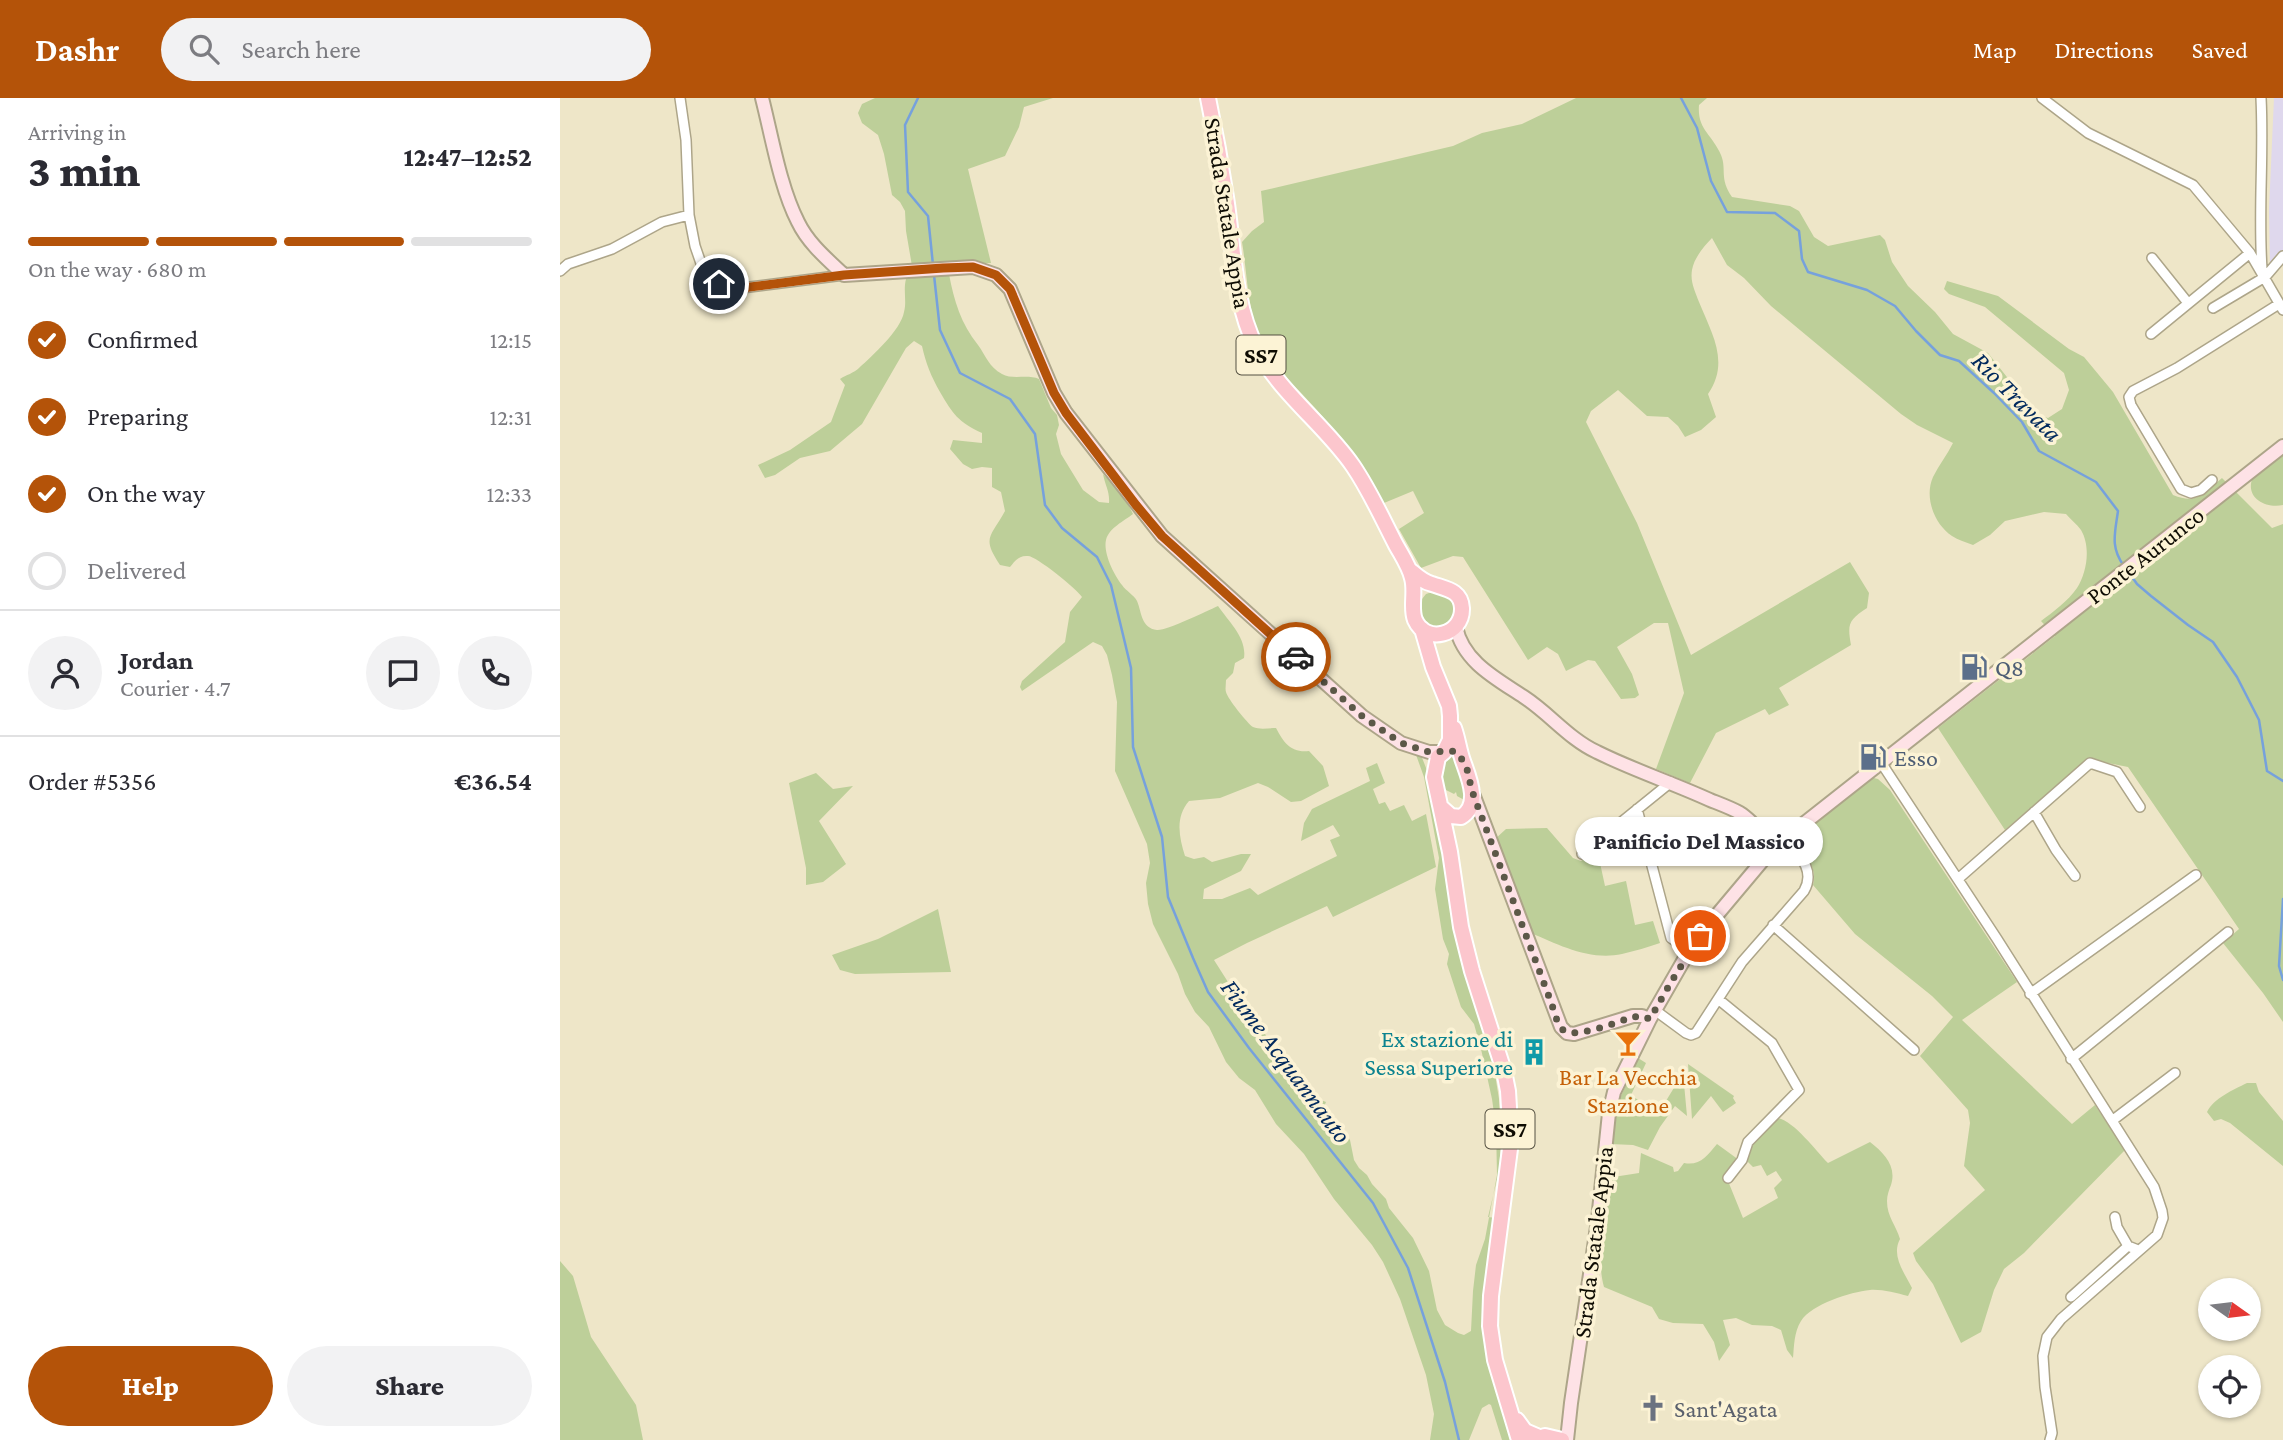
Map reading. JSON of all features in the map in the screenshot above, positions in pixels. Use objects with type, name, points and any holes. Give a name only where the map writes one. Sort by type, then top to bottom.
[{"type":"main road","name":"Strada Statale Appia","points":[[1209,98],[1238,288],[1246,322],[1257,348],[1281,385],[1332,439],[1371,496],[1410,570],[1414,586],[1413,612],[1422,629]]},
{"type":"main road","points":[[1410,570],[1420,579],[1452,590],[1461,604],[1460,620],[1435,640],[1430,652]]},
{"type":"main road","points":[[1415,602],[1423,591],[1437,586]]},
{"type":"main road","points":[[1422,629],[1434,635],[1448,631]]},
{"type":"main road","name":"SS7","points":[[1422,629],[1433,667],[1449,706],[1450,716],[1450,740],[1436,763],[1434,777],[1442,808],[1464,938],[1508,1091],[1511,1141],[1492,1283],[1490,1326],[1494,1360],[1519,1440]]},
{"type":"main road","name":"SS7","points":[[1450,716],[1472,791],[1470,805],[1461,816],[1450,852]]},
{"type":"main road","points":[[1443,752],[1452,751],[1459,754],[1463,760]]},
{"type":"main road","points":[[1442,808],[1451,816],[1461,816]]},
{"type":"main road","name":"SS7","points":[[1511,1410],[1525,1431],[1539,1437],[1562,1440]]},
{"type":"street","points":[[680,98],[686,140],[689,215],[704,272],[719,284],[742,288],[844,275],[943,268],[973,267],[996,275],[1010,289],[1054,393],[1066,413],[1162,536],[1362,716],[1401,743],[1422,750],[1443,752]]},
{"type":"street","points":[[762,98],[788,197],[798,223],[816,248],[844,275]]},
{"type":"street","points":[[2042,98],[2088,133],[2193,184],[2250,253],[2281,307],[2133,391],[2129,397],[2131,405],[2181,489],[2191,493],[2212,481]]},
{"type":"street","points":[[2261,98],[2263,147],[2259,222],[2263,274]]},
{"type":"street","points":[[560,271],[568,264],[612,249],[663,222],[689,215]]},
{"type":"street","points":[[2151,334],[2250,253]]},
{"type":"street","points":[[2213,309],[2263,274],[2283,256]]},
{"type":"street","points":[[2152,258],[2188,303]]},
{"type":"street","name":"Ponte Aurunco","points":[[1882,764],[2283,446]]},
{"type":"street","points":[[1448,631],[1484,671],[1530,701],[1576,741],[1741,814],[1774,847]]},
{"type":"street","points":[[1422,750],[1434,777]]},
{"type":"street","points":[[1958,879],[2090,763],[2117,772],[2140,807]]},
{"type":"street","points":[[1882,764],[2113,1120],[2154,1187],[2162,1211],[2163,1219],[2157,1235],[2061,1319],[2047,1337],[2043,1356],[2052,1433],[2050,1440]]},
{"type":"street","name":"Strada Statale Appia","points":[[1567,1440],[1598,1220],[1609,1113],[1615,1092],[1653,1015],[1689,951],[1754,871],[1774,847],[1882,764]]},
{"type":"street","points":[[1583,855],[1671,782]]},
{"type":"street","points":[[1472,791],[1561,1027],[1567,1033],[1574,1034],[1633,1017],[1653,1015],[1691,1035],[1696,1033],[1736,971],[1809,882],[1804,863],[1785,838]]},
{"type":"street","points":[[1637,809],[1671,938],[1689,951]]},
{"type":"street","points":[[2034,812],[2075,876]]},
{"type":"street","points":[[1461,816],[1473,815],[1482,820]]},
{"type":"street","name":"Strada Statale Appia","points":[[1754,871],[1761,854],[1761,842],[1756,827]]},
{"type":"street","points":[[2030,994],[2196,875]]},
{"type":"street","points":[[1773,925],[1913,1050]]},
{"type":"street","points":[[2071,1059],[2228,932]]},
{"type":"street","points":[[1718,999],[1772,1043],[1799,1090],[1748,1142],[1742,1160],[1728,1178]]},
{"type":"street","points":[[2113,1120],[2175,1073]]},
{"type":"street","points":[[2115,1217],[2117,1227],[2128,1246],[2138,1250]]},
{"type":"street","points":[[2071,1297],[2128,1246]]},
{"type":"street","name":"Strada Statale Appia","points":[[1539,1437],[1561,1424],[1571,1403]]},
{"type":"shaded area","points":[[2274,98],[2283,98],[2283,251],[2270,266],[2269,209]]},
{"type":"green space","points":[[875,98],[1053,98],[1024,107],[1019,127],[1005,156],[968,169],[991,263],[912,266],[905,211],[892,195],[878,135],[862,123],[858,113],[862,104]]},
{"type":"green space","points":[[1576,98],[1707,98],[1699,105],[1700,120],[1721,155],[1724,179],[1732,197],[1790,206],[1799,211],[1814,237],[1828,246],[1880,235],[1885,240],[1892,262],[1908,286],[1953,334],[1988,353],[2014,386],[2029,412],[2048,418],[2062,409],[2069,390],[2064,373],[1985,307],[1949,294],[1944,289],[1947,281],[1998,296],[2069,349],[2084,357],[2113,392],[2173,495],[2195,498],[2222,478],[2272,528],[2283,524],[2283,1022],[2223,943],[2239,929],[2128,767],[2088,759],[2005,830],[1938,728],[2055,636],[2041,621],[2069,597],[2080,582],[2087,552],[2081,530],[2066,514],[2044,512],[2005,521],[1990,535],[1973,545],[1952,536],[1940,525],[1932,510],[1930,485],[1953,443],[1901,414],[1771,306],[1727,265],[1712,238],[1697,257],[1693,266],[1692,282],[1717,348],[1718,371],[1708,394],[1716,417],[1701,430],[1685,437],[1668,417],[1647,416],[1618,390],[1591,411],[1586,422],[1637,523],[1691,655],[1850,562],[1869,593],[1867,608],[1851,623],[1851,645],[1779,688],[1789,705],[1769,715],[1765,709],[1716,733],[1690,783],[1656,769],[1684,693],[1668,623],[1654,623],[1617,647],[1632,674],[1639,695],[1621,699],[1595,661],[1588,660],[1566,671],[1558,654],[1547,647],[1528,660],[1463,557],[1453,556],[1421,568],[1399,529],[1424,513],[1413,491],[1384,503],[1347,447],[1281,371],[1261,342],[1251,306],[1242,242],[1264,222],[1261,191],[1453,146],[1482,133],[1522,124]]},
{"type":"green space","points":[[949,274],[963,320],[991,365],[1006,376],[1039,379],[1051,408],[1057,415],[1059,425],[1056,434],[1061,454],[1083,490],[1099,502],[1109,503],[1103,474],[1124,496],[1133,514],[1110,532],[1105,545],[1116,576],[1137,601],[1145,623],[1152,629],[1162,629],[1218,606],[1236,630],[1244,651],[1244,658],[1235,663],[1233,673],[1226,680],[1226,691],[1230,700],[1253,727],[1276,728],[1289,746],[1309,751],[1323,766],[1329,786],[1301,801],[1291,802],[1258,783],[1220,798],[1189,801],[1180,820],[1185,856],[1194,859],[1204,857],[1212,862],[1251,854],[1241,871],[1204,889],[1203,899],[1222,899],[1250,888],[1258,895],[1337,856],[1330,840],[1340,836],[1333,825],[1301,841],[1304,823],[1312,809],[1370,781],[1366,768],[1377,763],[1385,783],[1373,789],[1379,804],[1385,802],[1390,811],[1404,805],[1412,821],[1426,814],[1436,867],[1333,917],[1327,906],[1214,960],[1242,1004],[1258,1017],[1266,1036],[1280,1050],[1302,1084],[1316,1098],[1326,1102],[1322,1111],[1327,1120],[1350,1140],[1354,1160],[1359,1168],[1386,1199],[1389,1208],[1413,1238],[1429,1271],[1437,1310],[1445,1325],[1464,1335],[1471,1331],[1476,1265],[1489,1217],[1496,1218],[1485,1328],[1493,1378],[1515,1440],[1502,1440],[1489,1404],[1482,1408],[1469,1440],[1430,1440],[1434,1414],[1426,1375],[1400,1299],[1383,1262],[1334,1199],[1304,1154],[1276,1124],[1255,1090],[1239,1078],[1226,1062],[1209,1027],[1195,1012],[1185,994],[1153,924],[1146,883],[1150,863],[1147,844],[1115,771],[1117,702],[1107,655],[1102,646],[1093,642],[1022,691],[1022,681],[1065,642],[1070,612],[1082,597],[1073,587],[1032,557],[1020,557],[1010,567],[1000,565],[994,556],[990,537],[1005,511],[1001,492],[992,487],[992,468],[972,469],[963,464],[950,449],[953,440],[982,443],[982,433],[957,417],[949,406],[931,375],[922,346],[914,341],[906,348],[862,424],[830,451],[800,458],[775,475],[765,478],[758,465],[790,450],[831,422],[845,385],[840,379],[857,370],[898,327],[905,308],[906,279]]},
{"type":"green space","points":[[2283,454],[2283,505],[2263,503],[2251,490],[2253,477]]},
{"type":"green space","points":[[1438,590],[1455,600],[1455,619],[1440,630],[1422,623],[1418,604],[1426,594]]},
{"type":"green space","points":[[1415,752],[1421,755],[1433,786],[1491,1049],[1499,1099],[1501,1141],[1499,1171],[1493,1195],[1497,1175],[1496,1127],[1492,1099],[1474,1024],[1461,1007],[1447,964],[1449,954],[1443,939],[1435,889],[1439,858],[1424,777]]},
{"type":"green space","points":[[1451,757],[1462,771],[1466,801],[1457,796],[1456,792],[1454,794],[1442,788],[1440,778],[1443,761]]},
{"type":"green space","points":[[816,773],[833,789],[853,786],[819,821],[846,864],[823,882],[806,885],[806,868],[789,783]]},
{"type":"green space","points":[[1870,777],[1878,779],[1890,790],[2017,982],[1962,1020],[2072,1124],[2095,1105],[2125,1150],[2024,1253],[2004,1269],[1994,1290],[1981,1332],[1961,1343],[1933,1284],[1913,1253],[1985,1190],[1964,1166],[1970,1123],[1968,1110],[1920,1056],[1953,1017],[1932,996],[1855,934],[1813,885],[1812,867],[1794,841]]},
{"type":"green space","points":[[1547,828],[1573,858],[1581,861],[1597,849],[1605,886],[1626,881],[1635,925],[1653,921],[1660,943],[1610,956],[1575,951],[1531,933],[1494,840],[1506,829]]},
{"type":"green space","points":[[938,909],[951,972],[855,974],[840,970],[832,955],[878,939]]},
{"type":"green space","points":[[1638,1058],[1646,1063],[1631,1095],[1658,1114],[1683,1073],[1687,1116],[1675,1106],[1648,1150],[1633,1145],[1610,1144],[1616,1107]]},
{"type":"green space","points":[[1688,1064],[1734,1096],[1736,1103],[1723,1112],[1711,1096],[1692,1119]]},
{"type":"green space","points":[[2247,1083],[2256,1083],[2259,1092],[2283,1121],[2283,1166],[2230,1123],[2221,1119],[2214,1121],[2207,1112],[2219,1099]]},
{"type":"green space","points":[[1778,1118],[1798,1131],[1828,1163],[1870,1142],[1884,1155],[1892,1172],[1888,1212],[1900,1239],[1898,1258],[1912,1288],[1908,1296],[1879,1290],[1862,1291],[1842,1296],[1814,1309],[1799,1325],[1793,1358],[1787,1350],[1781,1330],[1772,1326],[1752,1325],[1736,1318],[1723,1320],[1730,1345],[1719,1361],[1714,1342],[1703,1324],[1673,1323],[1659,1319],[1652,1307],[1604,1287],[1601,1247],[1607,1178],[1639,1173],[1641,1153],[1673,1167],[1674,1172],[1678,1171],[1684,1163],[1690,1164],[1703,1159],[1717,1144],[1739,1160],[1726,1176],[1743,1218],[1778,1198],[1774,1188],[1782,1180],[1776,1171],[1767,1176],[1761,1165],[1753,1167],[1746,1160],[1751,1145]]},
{"type":"green space","points":[[560,1261],[573,1276],[591,1337],[636,1405],[643,1440],[560,1440]]},
{"type":"waterway","name":"Fiume Acquannauto","points":[[918,98],[905,125],[908,192],[928,216],[933,265]]},
{"type":"waterway","name":"Rio Travata","points":[[1681,98],[1697,128],[1711,181],[1727,212],[1775,213],[1799,231],[1802,259],[1808,272],[1867,290],[1895,306],[1940,355],[1959,361],[1994,393],[2022,422],[2039,451],[2096,482],[2118,511],[2115,546],[2124,566]]},
{"type":"waterway","name":"Fiume Acquannauto","points":[[934,275],[940,330],[960,373],[1010,399],[1035,434],[1045,505],[1062,528],[1097,557],[1111,585],[1131,668],[1133,747],[1162,837],[1168,897],[1208,992],[1249,1048],[1373,1203],[1408,1268],[1445,1382],[1459,1440]]},
{"type":"waterway","name":"Rio Travata","points":[[2130,574],[2151,596],[2213,642],[2237,677],[2259,720],[2267,771],[2283,781]]},
{"type":"waterway","points":[[2283,899],[2279,966],[2283,980]]},
{"type":"way so far","points":[[1296,657],[1362,716],[1401,743],[1429,752],[1447,750],[1459,754],[1467,769],[1482,820],[1551,1002],[1565,1032],[1577,1034],[1633,1017],[1650,1019],[1700,936]]},
{"type":"place","name":"Q8","points":[[1974,667]]},
{"type":"place","name":"Esso","points":[[1873,757]]},
{"type":"place","name":"Panificio Del Massico","points":[[1700,936]]},
{"type":"place","name":"Bar La Vecchia Stazione","points":[[1628,1043]]},
{"type":"place","name":"Ex stazione di Sessa Superiore","points":[[1534,1052]]},
{"type":"place","name":"Sant'Agata","points":[[1653,1408]]},
{"type":"route","points":[[719,284],[742,288],[844,275],[973,267],[996,275],[1010,289],[1054,393],[1066,413],[1136,505],[1162,536],[1296,657]]}]
